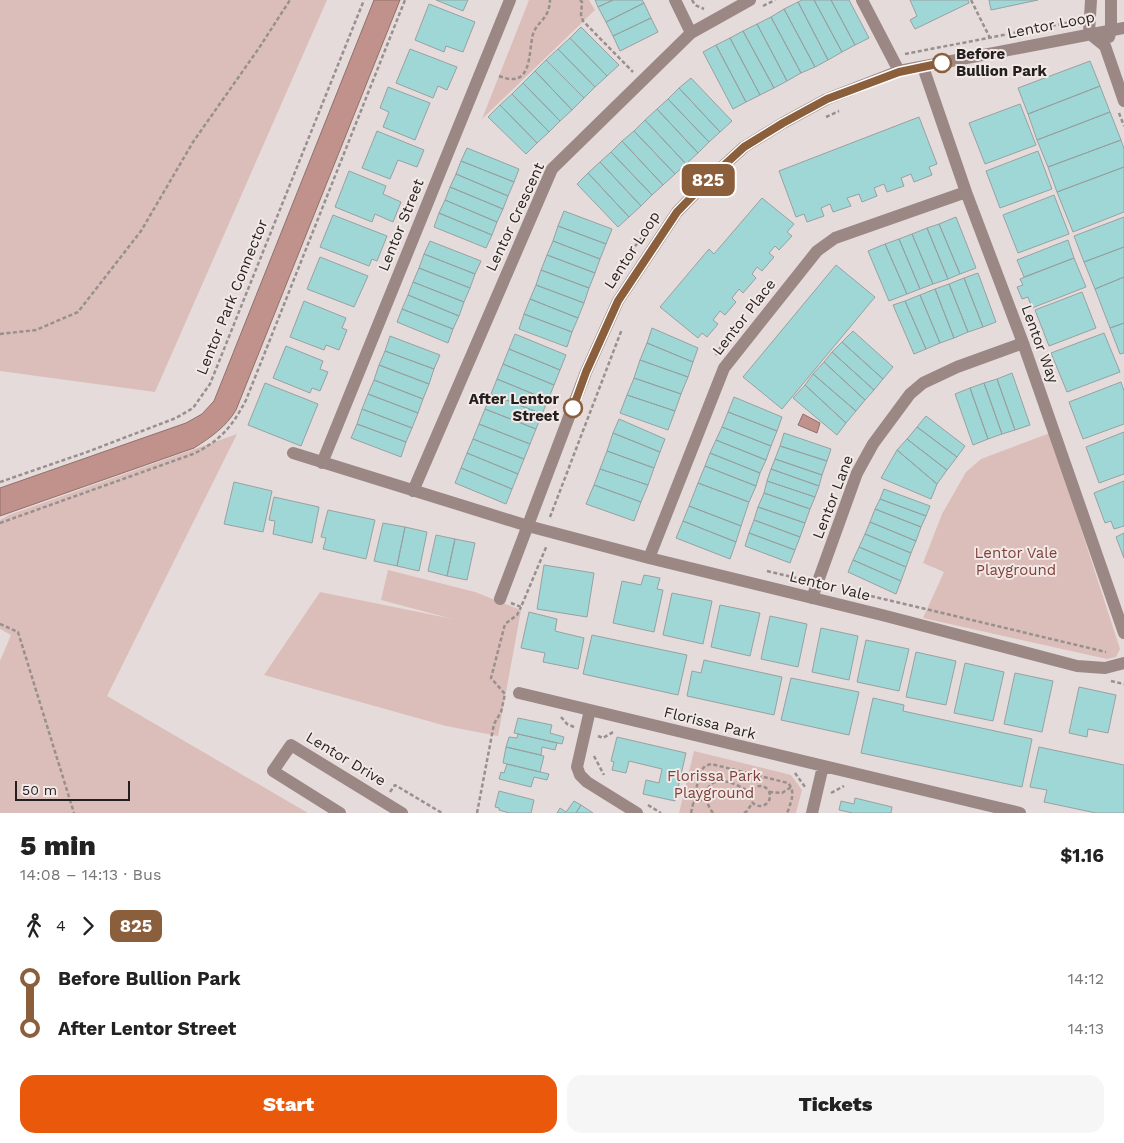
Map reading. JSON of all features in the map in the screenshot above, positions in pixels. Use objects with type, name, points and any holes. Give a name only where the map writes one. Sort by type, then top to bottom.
[{"type":"street","name":"Lentor Street","points":[[322,463],[510,0]]},
{"type":"street","points":[[675,0],[691,33]]},
{"type":"street","points":[[862,0],[899,72]]},
{"type":"street","points":[[1091,0],[1090,34],[1105,46],[1124,101]]},
{"type":"street","points":[[1105,46],[1118,29],[1111,0]]},
{"type":"street","name":"Lentor Crescent","points":[[414,491],[552,169],[691,33],[755,4]]},
{"type":"street","name":"Lentor Loop","points":[[500,599],[586,372],[618,301],[677,212],[708,180],[744,147],[783,123],[827,99],[899,72],[1118,29]]},
{"type":"street","name":"Lentor Way","points":[[923,67],[966,192],[1023,343],[1124,633]]},
{"type":"street","name":"Lentor Place","points":[[649,558],[724,368],[817,251],[835,238],[966,192]]},
{"type":"street","name":"Lentor Lane","points":[[812,598],[857,473],[873,444],[910,394],[923,383],[957,367],[1023,343]]},
{"type":"street","points":[[293,453],[528,526]]},
{"type":"street","name":"Lentor Vale","points":[[528,526],[1078,666],[1105,668],[1124,663]]},
{"type":"street","name":"Florissa Park","points":[[519,693],[1020,813]]},
{"type":"street","points":[[590,710],[577,767],[580,775],[587,782],[637,813]]},
{"type":"street","name":"Lentor Drive","points":[[340,813],[273,772],[291,745],[402,813]]},
{"type":"street","points":[[812,813],[823,766]]},
{"type":"path","points":[[0,334],[36,330],[78,312],[141,231],[193,142],[290,0]]},
{"type":"path","name":"Lentor Park Connector","points":[[0,482],[176,418],[193,408],[201,398],[210,384],[364,0]]},
{"type":"path","points":[[0,523],[193,454],[211,445],[231,427],[246,400],[405,0]]},
{"type":"path","points":[[499,76],[516,78],[523,74],[530,58],[534,33],[548,14],[550,0]]},
{"type":"path","points":[[580,0],[582,2],[581,15],[583,21],[642,81]]},
{"type":"path","points":[[692,0],[702,10],[709,9]]},
{"type":"path","points":[[755,4],[775,0]]},
{"type":"path","points":[[971,0],[990,38]]},
{"type":"path","points":[[892,57],[1090,19]]},
{"type":"path","points":[[824,118],[841,110]]},
{"type":"path","points":[[550,519],[624,324]]},
{"type":"path","points":[[870,596],[1111,654]]},
{"type":"path","points":[[477,813],[494,724],[501,712],[505,694],[491,678],[505,624],[517,615],[521,607]]},
{"type":"path","points":[[0,624],[18,632],[74,813]]},
{"type":"path","points":[[598,741],[603,738]]},
{"type":"path","points":[[594,755],[602,774],[609,779]]},
{"type":"path","points":[[690,813],[700,772],[705,766],[711,764],[788,783],[793,793],[786,813]]},
{"type":"path","points":[[713,813],[706,799],[707,790],[712,784],[720,781],[727,782],[751,792]]},
{"type":"path","points":[[395,785],[442,813]]},
{"type":"path","points":[[755,787],[765,787],[769,792],[769,799],[765,804],[758,805],[750,797],[751,792],[755,787]]},
{"type":"path","points":[[769,792],[782,793],[791,787]]},
{"type":"path","points":[[693,802],[706,799]]},
{"type":"path","points":[[744,813],[747,812],[753,802]]},
{"type":"path","points":[[646,803],[661,813]]},
{"type":"green space","points":[[0,0],[327,0],[155,392],[0,371]]},
{"type":"green space","points":[[529,0],[589,0],[595,10],[482,119]]},
{"type":"green space","name":"Lentor Vale Playground","points":[[1050,433],[1120,649],[1116,657],[1107,659],[923,618],[944,572],[923,563],[942,514],[966,472],[981,459]]},
{"type":"green space","points":[[237,434],[107,696],[308,813],[0,813],[0,661],[11,635],[0,629],[0,520],[9,515]]},
{"type":"green space","points":[[388,570],[475,592],[521,610],[498,736],[446,726],[264,675],[320,592],[453,619],[381,600]]},
{"type":"green space","name":"Florissa Park Playground","points":[[694,751],[791,775],[802,790],[796,813],[679,813]]},
{"type":"shaded area","points":[[374,0],[400,0],[236,410],[228,422],[194,448],[0,516],[0,488],[186,423],[202,414],[214,401]]},
{"type":"shaded area","points":[[803,414],[820,423],[817,433],[798,425]]},
{"type":"building","points":[[436,0],[468,0],[463,11]]},
{"type":"building","points":[[595,0],[613,0],[598,7]]},
{"type":"building","points":[[613,0],[642,0],[644,3],[606,22],[598,7]]},
{"type":"building","points":[[814,0],[842,52],[828,60],[798,2]]},
{"type":"building","points":[[814,0],[831,0],[855,45],[842,52]]},
{"type":"building","points":[[831,0],[849,0],[869,38],[855,45]]},
{"type":"building","points":[[910,0],[968,0],[969,3],[915,29],[910,20],[917,16]]},
{"type":"building","points":[[989,0],[1038,0],[991,10]]},
{"type":"building","points":[[798,2],[828,60],[815,67],[784,9]]},
{"type":"building","points":[[644,3],[651,18],[613,36],[606,22]]},
{"type":"building","points":[[429,4],[475,22],[463,52],[446,46],[444,52],[415,40]]},
{"type":"building","points":[[784,9],[815,67],[801,73],[771,17]]},
{"type":"building","points":[[771,17],[801,73],[787,81],[757,24]]},
{"type":"building","points":[[651,18],[658,32],[620,51],[613,36]]},
{"type":"building","points":[[757,24],[787,81],[774,88],[743,31]]},
{"type":"building","points":[[581,27],[619,65],[607,76],[570,38]]},
{"type":"building","points":[[743,31],[774,88],[760,95],[730,38]]},
{"type":"building","points":[[570,38],[607,76],[595,87],[558,49]]},
{"type":"building","points":[[730,38],[760,95],[746,102],[716,45]]},
{"type":"building","points":[[716,45],[746,102],[733,109],[703,52]]},
{"type":"building","points":[[410,49],[457,67],[447,90],[438,86],[433,98],[396,83]]},
{"type":"building","points":[[558,49],[595,87],[584,98],[546,60]]},
{"type":"building","points":[[546,60],[584,98],[572,110],[535,71]]},
{"type":"building","points":[[1090,61],[1100,86],[1028,114],[1018,88]]},
{"type":"building","points":[[535,71],[572,110],[560,121],[523,83]]},
{"type":"building","points":[[691,78],[732,121],[720,132],[679,88]]},
{"type":"building","points":[[523,83],[560,121],[549,132],[512,94]]},
{"type":"building","points":[[1100,86],[1110,112],[1037,140],[1028,114]]},
{"type":"building","points":[[388,87],[430,103],[415,140],[383,127],[389,112],[380,108]]},
{"type":"building","points":[[679,88],[720,132],[709,142],[668,99]]},
{"type":"building","points":[[512,94],[549,132],[537,143],[500,105]]},
{"type":"building","points":[[668,99],[709,142],[698,153],[657,109]]},
{"type":"building","points":[[1020,104],[1036,145],[985,164],[969,123]]},
{"type":"building","points":[[500,105],[537,143],[526,154],[488,117]]},
{"type":"building","points":[[657,109],[698,153],[686,164],[645,120]]},
{"type":"building","points":[[1110,112],[1121,140],[1048,167],[1037,140]]},
{"type":"building","points":[[919,117],[937,164],[929,167],[932,175],[914,182],[911,174],[901,178],[904,186],[887,192],[884,184],[874,188],[877,196],[862,202],[859,194],[847,198],[851,206],[833,212],[830,204],[821,208],[824,216],[807,222],[804,214],[796,217],[779,171]]},
{"type":"building","points":[[645,120],[686,164],[675,174],[634,131]]},
{"type":"building","points":[[377,131],[424,150],[417,167],[398,160],[390,179],[362,168]]},
{"type":"building","points":[[634,131],[675,174],[663,185],[622,141]]},
{"type":"building","points":[[1121,140],[1124,149],[1124,167],[1057,192],[1048,167]]},
{"type":"building","points":[[622,141],[663,185],[652,195],[611,152]]},
{"type":"building","points":[[467,148],[519,169],[514,182],[461,161]]},
{"type":"building","points":[[1038,151],[1052,189],[1000,208],[986,171]]},
{"type":"building","points":[[611,152],[652,195],[641,206],[600,162]]},
{"type":"building","points":[[461,161],[514,182],[508,196],[456,174]]},
{"type":"building","points":[[600,162],[641,206],[629,217],[588,173]]},
{"type":"building","points":[[1124,167],[1124,212],[1073,232],[1057,192]]},
{"type":"building","points":[[349,171],[386,186],[383,194],[401,202],[393,222],[375,214],[372,222],[335,207]]},
{"type":"building","points":[[588,173],[629,217],[618,227],[577,184]]},
{"type":"building","points":[[456,174],[508,196],[503,209],[450,187]]},
{"type":"building","points":[[450,187],[503,209],[497,222],[445,200]]},
{"type":"building","points":[[1054,195],[1069,234],[1018,253],[1003,215]]},
{"type":"building","points":[[762,198],[794,224],[787,232],[792,236],[779,250],[775,246],[769,253],[774,257],[762,271],[757,267],[752,274],[756,278],[743,293],[739,289],[732,298],[736,302],[725,315],[720,311],[713,320],[718,324],[707,337],[702,333],[698,338],[660,307],[709,249],[714,254]]},
{"type":"building","points":[[445,200],[497,222],[492,235],[439,213]]},
{"type":"building","points":[[564,211],[612,229],[606,244],[558,226]]},
{"type":"building","points":[[439,213],[492,235],[486,248],[434,227]]},
{"type":"building","points":[[333,215],[387,236],[377,261],[372,259],[369,266],[320,247]]},
{"type":"building","points":[[956,217],[976,268],[960,274],[939,224]]},
{"type":"building","points":[[1124,217],[1124,247],[1084,262],[1074,236]]},
{"type":"building","points":[[939,224],[960,274],[948,279],[927,228]]},
{"type":"building","points":[[558,226],[606,244],[600,259],[553,241]]},
{"type":"building","points":[[927,228],[948,279],[933,284],[912,234]]},
{"type":"building","points":[[912,234],[933,284],[920,289],[899,239]]},
{"type":"building","points":[[899,239],[920,289],[907,294],[885,244]]},
{"type":"building","points":[[1068,240],[1074,258],[1024,277],[1017,260]]},
{"type":"building","points":[[430,241],[481,261],[475,274],[424,254]]},
{"type":"building","points":[[553,241],[600,259],[595,273],[547,255]]},
{"type":"building","points":[[885,244],[907,294],[889,301],[868,251]]},
{"type":"building","points":[[1124,247],[1124,277],[1095,289],[1084,262]]},
{"type":"building","points":[[424,254],[475,274],[470,288],[419,268]]},
{"type":"building","points":[[547,255],[595,273],[589,288],[541,270]]},
{"type":"building","points":[[320,257],[368,276],[354,307],[307,289]]},
{"type":"building","points":[[1074,258],[1086,287],[1032,308],[1028,297],[1022,299],[1017,287],[1023,285],[1020,279]]},
{"type":"building","points":[[836,265],[875,297],[782,409],[743,377]]},
{"type":"building","points":[[419,268],[470,288],[464,302],[413,282]]},
{"type":"building","points":[[541,270],[589,288],[584,303],[536,285]]},
{"type":"building","points":[[978,273],[996,322],[983,327],[964,278]]},
{"type":"building","points":[[1124,277],[1124,323],[1110,328],[1095,289]]},
{"type":"building","points":[[964,278],[983,327],[968,332],[949,284]]},
{"type":"building","points":[[413,282],[464,302],[459,316],[408,295]]},
{"type":"building","points":[[949,284],[968,332],[954,338],[935,289]]},
{"type":"building","points":[[536,285],[584,303],[578,318],[530,299]]},
{"type":"building","points":[[935,289],[954,338],[940,343],[920,295]]},
{"type":"building","points":[[1082,292],[1096,328],[1049,346],[1035,310]]},
{"type":"building","points":[[408,295],[459,316],[453,329],[402,309]]},
{"type":"building","points":[[920,295],[940,343],[926,349],[905,301]]},
{"type":"building","points":[[530,299],[578,318],[572,332],[524,314]]},
{"type":"building","points":[[304,301],[346,318],[342,328],[347,330],[339,350],[326,345],[324,350],[290,337]]},
{"type":"building","points":[[905,301],[926,349],[914,354],[893,305]]},
{"type":"building","points":[[402,309],[453,329],[448,343],[397,322]]},
{"type":"building","points":[[524,314],[572,332],[567,347],[519,329]]},
{"type":"building","points":[[1124,323],[1124,353],[1120,354],[1110,328]]},
{"type":"building","points":[[652,328],[698,348],[693,362],[647,343]]},
{"type":"building","points":[[853,331],[893,367],[883,379],[842,342]]},
{"type":"building","points":[[1104,333],[1120,372],[1067,392],[1051,353]]},
{"type":"building","points":[[515,334],[566,355],[560,370],[509,349]]},
{"type":"building","points":[[390,336],[440,355],[434,369],[385,351]]},
{"type":"building","points":[[842,342],[883,379],[874,390],[832,352]]},
{"type":"building","points":[[647,343],[693,362],[688,377],[640,360]]},
{"type":"building","points":[[286,346],[323,361],[320,369],[328,372],[320,391],[312,388],[310,393],[273,378]]},
{"type":"building","points":[[509,349],[560,370],[554,385],[503,364]]},
{"type":"building","points":[[385,351],[434,369],[429,384],[379,365]]},
{"type":"building","points":[[832,352],[874,390],[865,400],[824,362]]},
{"type":"building","points":[[640,360],[688,377],[681,394],[634,378]]},
{"type":"building","points":[[824,362],[865,400],[856,411],[813,374]]},
{"type":"building","points":[[503,364],[554,385],[548,400],[497,379]]},
{"type":"building","points":[[379,365],[429,384],[423,399],[374,380]]},
{"type":"building","points":[[1012,373],[1030,425],[1015,430],[997,379]]},
{"type":"building","points":[[813,374],[856,411],[846,423],[805,385]]},
{"type":"building","points":[[634,378],[681,394],[675,411],[627,395]]},
{"type":"building","points":[[497,379],[548,400],[542,414],[491,394]]},
{"type":"building","points":[[997,379],[1015,430],[1002,434],[984,383]]},
{"type":"building","points":[[374,380],[423,399],[418,413],[368,394]]},
{"type":"building","points":[[1121,382],[1124,391],[1124,424],[1083,439],[1069,402]]},
{"type":"building","points":[[265,383],[318,404],[301,446],[248,425]]},
{"type":"building","points":[[984,383],[1002,434],[988,439],[970,388]]},
{"type":"building","points":[[805,385],[846,423],[837,435],[793,398]]},
{"type":"building","points":[[970,388],[988,439],[973,445],[955,394]]},
{"type":"building","points":[[368,394],[418,413],[412,428],[362,409]]},
{"type":"building","points":[[491,394],[542,414],[536,429],[485,409]]},
{"type":"building","points":[[627,395],[675,411],[668,430],[620,413]]},
{"type":"building","points":[[734,397],[782,417],[777,431],[728,412]]},
{"type":"building","points":[[362,409],[412,428],[406,442],[357,424]]},
{"type":"building","points":[[485,409],[536,429],[530,444],[479,424]]},
{"type":"building","points":[[728,412],[777,431],[771,446],[722,427]]},
{"type":"building","points":[[926,416],[965,446],[957,457],[917,427]]},
{"type":"building","points":[[619,419],[665,439],[660,452],[613,433]]},
{"type":"building","points":[[357,424],[406,442],[401,457],[351,438]]},
{"type":"building","points":[[479,424],[530,444],[524,459],[473,439]]},
{"type":"building","points":[[722,427],[771,446],[766,460],[716,440]]},
{"type":"building","points":[[917,427],[957,457],[947,470],[907,439]]},
{"type":"building","points":[[1124,432],[1124,474],[1099,483],[1086,447]]},
{"type":"building","points":[[613,433],[660,452],[654,468],[607,451]]},
{"type":"building","points":[[784,433],[831,449],[827,461],[780,446]]},
{"type":"building","points":[[473,439],[524,459],[518,474],[467,453]]},
{"type":"building","points":[[907,439],[947,470],[937,484],[897,450]]},
{"type":"building","points":[[716,440],[766,460],[760,473],[710,453]]},
{"type":"building","points":[[780,446],[827,461],[822,475],[775,459]]},
{"type":"building","points":[[897,450],[937,484],[931,499],[881,478]]},
{"type":"building","points":[[607,451],[654,468],[648,485],[600,469]]},
{"type":"building","points":[[467,453],[518,474],[512,489],[461,468]]},
{"type":"building","points":[[710,453],[760,473],[756,486],[705,466]]},
{"type":"building","points":[[775,459],[822,475],[819,486],[771,469]]},
{"type":"building","points":[[705,466],[756,486],[749,502],[698,483]]},
{"type":"building","points":[[461,468],[512,489],[506,504],[455,483]]},
{"type":"building","points":[[600,469],[648,485],[641,502],[594,485]]},
{"type":"building","points":[[771,469],[819,486],[815,497],[767,481]]},
{"type":"building","points":[[767,481],[815,497],[810,509],[764,493]]},
{"type":"building","points":[[1124,481],[1124,526],[1114,529],[1111,521],[1105,523],[1094,493]]},
{"type":"building","points":[[234,482],[272,491],[263,532],[224,524]]},
{"type":"building","points":[[698,483],[749,502],[741,526],[689,506]]},
{"type":"building","points":[[594,485],[641,502],[634,521],[586,504]]},
{"type":"building","points":[[884,489],[930,506],[926,516],[880,499]]},
{"type":"building","points":[[764,493],[810,509],[805,523],[758,507]]},
{"type":"building","points":[[274,497],[319,507],[312,543],[273,534],[275,521],[269,520]]},
{"type":"building","points":[[880,499],[926,516],[921,527],[875,509]]},
{"type":"building","points":[[689,506],[741,526],[736,542],[683,521]]},
{"type":"building","points":[[758,507],[805,523],[800,537],[754,520]]},
{"type":"building","points":[[875,509],[921,527],[916,541],[870,522]]},
{"type":"building","points":[[328,510],[375,520],[366,559],[323,549],[326,538],[321,537]]},
{"type":"building","points":[[754,520],[800,537],[795,550],[749,533]]},
{"type":"building","points":[[683,521],[736,542],[730,559],[676,538]]},
{"type":"building","points":[[870,522],[916,541],[911,553],[865,534]]},
{"type":"building","points":[[383,523],[405,527],[397,566],[374,561]]},
{"type":"building","points":[[405,527],[427,532],[419,571],[397,566]]},
{"type":"building","points":[[749,533],[795,550],[790,563],[745,546]]},
{"type":"building","points":[[1124,533],[1124,558],[1116,537]]},
{"type":"building","points":[[865,534],[911,553],[906,567],[859,547]]},
{"type":"building","points":[[436,535],[455,539],[447,576],[428,571]]},
{"type":"building","points":[[455,539],[475,543],[467,580],[447,576]]},
{"type":"building","points":[[859,547],[906,567],[901,581],[853,560]]},
{"type":"building","points":[[853,560],[901,581],[896,594],[848,572]]},
{"type":"building","points":[[544,565],[594,573],[587,617],[537,609]]},
{"type":"building","points":[[644,575],[660,578],[657,589],[663,590],[654,632],[613,623],[622,581],[641,585]]},
{"type":"building","points":[[672,593],[712,601],[703,644],[663,635]]},
{"type":"building","points":[[720,605],[760,613],[750,656],[711,647]]},
{"type":"building","points":[[529,612],[557,619],[555,631],[584,638],[578,669],[543,662],[545,653],[521,648]]},
{"type":"building","points":[[770,616],[807,624],[798,667],[761,659]]},
{"type":"building","points":[[821,628],[858,636],[849,680],[812,672]]},
{"type":"building","points":[[592,635],[687,655],[678,695],[583,674]]},
{"type":"building","points":[[866,640],[909,649],[899,691],[857,682]]},
{"type":"building","points":[[916,652],[956,661],[946,705],[906,697]]},
{"type":"building","points":[[704,660],[782,677],[774,715],[687,696],[692,671],[701,673]]},
{"type":"building","points":[[965,663],[1004,672],[993,721],[954,713]]},
{"type":"building","points":[[1015,673],[1053,681],[1042,732],[1004,724]]},
{"type":"building","points":[[791,678],[859,692],[849,735],[781,720]]},
{"type":"building","points":[[1079,687],[1116,695],[1108,733],[1088,729],[1087,737],[1069,733]]},
{"type":"building","points":[[873,698],[904,705],[903,711],[1032,739],[1022,787],[861,753]]},
{"type":"building","points":[[518,718],[552,725],[550,733],[564,737],[562,744],[514,733]]},
{"type":"building","points":[[518,734],[557,743],[555,750],[542,747],[541,755],[506,747],[509,737],[517,738]]},
{"type":"building","points":[[617,737],[686,753],[675,801],[643,794],[646,780],[659,783],[662,769],[629,761],[626,773],[612,770],[614,762],[611,761]]},
{"type":"building","points":[[506,747],[544,756],[540,772],[503,763]]},
{"type":"building","points":[[1039,747],[1124,765],[1124,813],[1096,813],[1044,802],[1047,790],[1030,787]]},
{"type":"building","points":[[507,764],[549,774],[547,780],[534,777],[531,787],[499,779],[501,772],[504,773]]},
{"type":"building","points":[[499,791],[534,800],[531,813],[509,813],[499,810],[499,808],[495,807]]},
{"type":"building","points":[[855,798],[892,807],[891,813],[853,813],[839,810],[841,801],[854,804]]},
{"type":"building","points":[[574,801],[581,805],[576,813],[557,813],[560,808],[566,812]]},
{"type":"building","points":[[581,805],[593,813],[576,813]]},
{"type":"bus line","name":"825","points":[[573,408],[586,372],[618,301],[677,212],[708,180],[744,147],[827,99],[899,72],[942,63]]},
{"type":"place","name":"Before Bullion Park","points":[[942,63]]},
{"type":"place","name":"After Lentor Street","points":[[573,408]]}]
